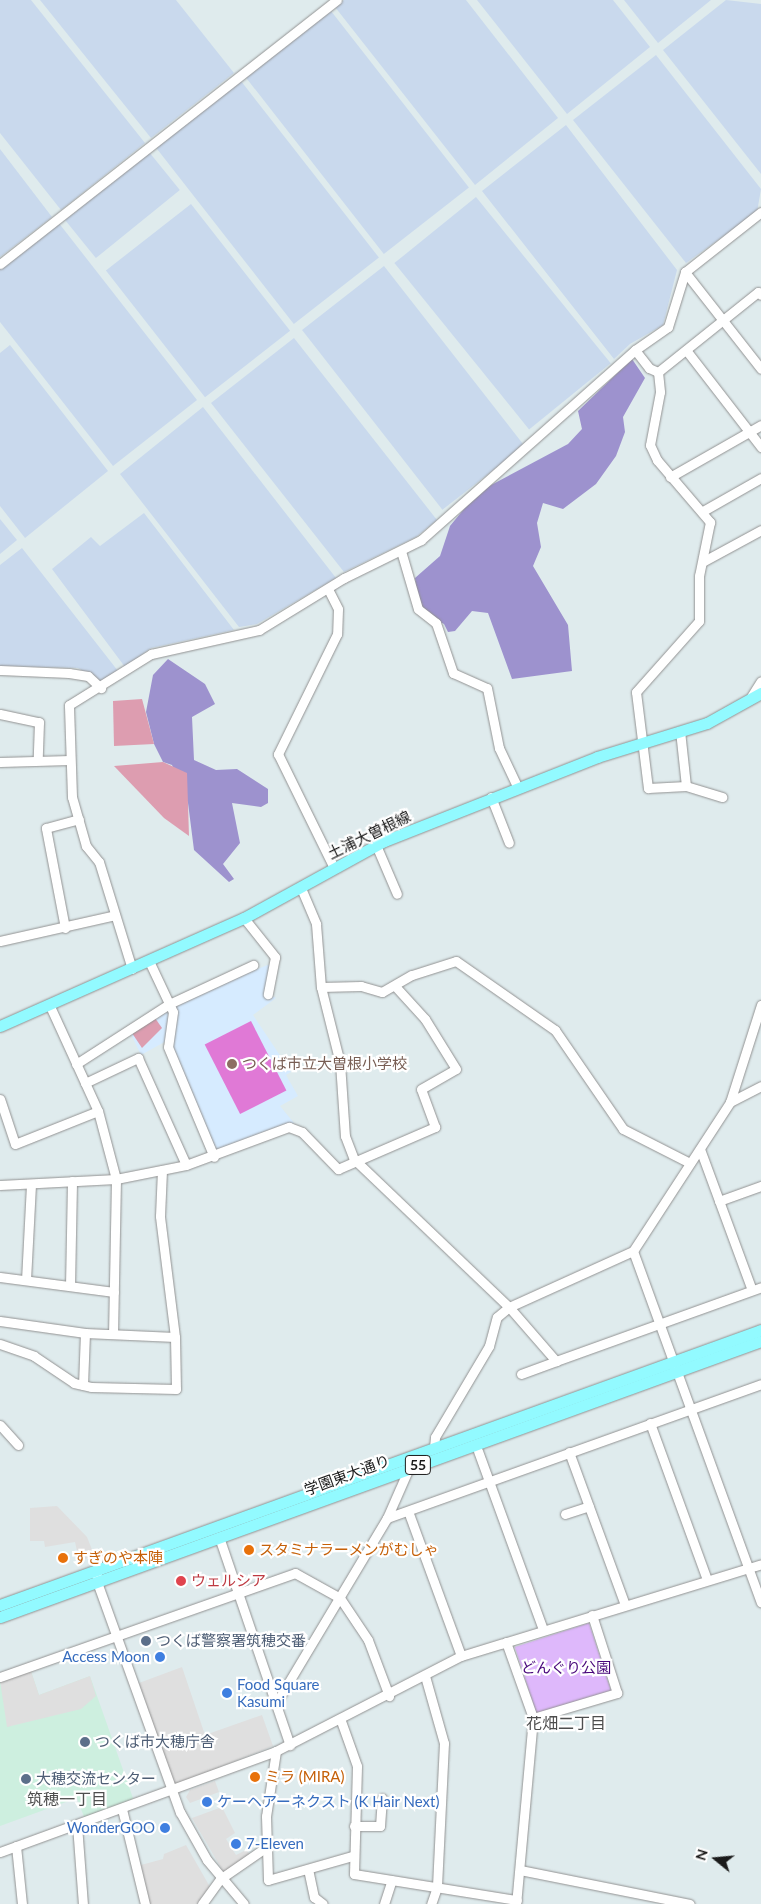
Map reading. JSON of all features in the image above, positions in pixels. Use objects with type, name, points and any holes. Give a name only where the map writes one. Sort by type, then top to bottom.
[{"type":"main road","name":"土浦大曽根線","points":[[0,1026],[244,918],[301,888],[376,844],[517,786],[642,742],[707,723],[761,693]]},
{"type":"main road","name":"学園東大通り","points":[[0,1604],[97,1576],[219,1537],[409,1468],[677,1366],[761,1330]]},
{"type":"main road","name":"学園東大通り","points":[[0,1617],[97,1576],[434,1447],[677,1366],[761,1341]]},
{"type":"street","points":[[0,264],[338,0]]},
{"type":"street","points":[[132,969],[99,862],[86,846],[70,760],[69,705],[80,694],[101,688],[151,654],[259,630],[328,589],[401,551],[444,522],[635,350],[668,327],[685,272],[761,212]]},
{"type":"street","points":[[685,272],[761,369]]},
{"type":"street","points":[[658,372],[758,292],[761,295]]},
{"type":"street","points":[[635,350],[649,368],[658,372]]},
{"type":"street","points":[[686,350],[752,431],[761,447]]},
{"type":"street","points":[[658,372],[660,392],[650,445],[670,477],[703,510],[710,522],[704,561],[699,621],[636,692],[648,788],[686,786],[722,798]]},
{"type":"street","points":[[670,477],[752,431],[761,424]]},
{"type":"street","points":[[703,510],[761,478]]},
{"type":"street","points":[[704,561],[761,530]]},
{"type":"street","points":[[401,551],[418,609],[436,623],[453,673],[487,688],[499,748],[517,786]]},
{"type":"street","points":[[328,589],[338,609],[337,634],[278,754],[334,868]]},
{"type":"street","points":[[0,670],[69,673],[88,676],[101,688]]},
{"type":"street","points":[[749,700],[761,682]]},
{"type":"street","points":[[0,714],[39,722],[38,758]]},
{"type":"street","points":[[680,731],[686,786]]},
{"type":"street","points":[[0,762],[38,758],[70,760]]},
{"type":"street","points":[[491,797],[509,843]]},
{"type":"street","points":[[65,928],[46,828],[80,819]]},
{"type":"street","points":[[376,844],[397,894]]},
{"type":"street","points":[[301,888],[316,924],[321,987],[340,1063],[345,1136],[354,1159],[509,1307],[556,1361]]},
{"type":"street","points":[[0,941],[65,928],[115,915]]},
{"type":"street","points":[[244,918],[275,957],[268,994]]},
{"type":"street","points":[[149,961],[173,1012],[168,1047],[214,1157]]},
{"type":"street","points":[[321,987],[360,986],[382,992],[444,963],[456,961],[555,1030],[623,1129],[690,1163]]},
{"type":"street","points":[[76,1064],[169,1004],[253,965]]},
{"type":"street","points":[[0,1185],[116,1179],[162,1170],[214,1157],[295,1127],[338,1169],[354,1159],[377,1155],[435,1127],[421,1089],[456,1070],[425,1019],[395,986]]},
{"type":"street","points":[[49,1004],[98,1111],[116,1179],[113,1334]]},
{"type":"street","points":[[434,1447],[435,1437],[489,1346],[497,1317],[509,1307],[633,1251],[730,1102],[761,1006]]},
{"type":"street","points":[[85,1083],[138,1058],[186,1165]]},
{"type":"street","points":[[730,1102],[761,1086]]},
{"type":"street","points":[[0,1099],[16,1144],[98,1111]]},
{"type":"street","points":[[700,1149],[752,1290]]},
{"type":"street","points":[[0,1344],[34,1356],[83,1385],[176,1389],[175,1337],[160,1216],[162,1170]]},
{"type":"street","points":[[70,1286],[72,1181]]},
{"type":"street","points":[[26,1280],[31,1184]]},
{"type":"street","points":[[719,1201],[761,1186]]},
{"type":"street","points":[[633,1251],[677,1366],[761,1602]]},
{"type":"street","points":[[0,1277],[114,1292]]},
{"type":"street","points":[[521,1374],[761,1286]]},
{"type":"street","points":[[0,1322],[85,1333],[175,1337]]},
{"type":"street","points":[[83,1385],[85,1333]]},
{"type":"street","points":[[387,1518],[761,1384]]},
{"type":"street","points":[[650,1423],[707,1580]]},
{"type":"street","points":[[0,1425],[18,1445]]},
{"type":"street","points":[[478,1451],[543,1630]]},
{"type":"street","points":[[570,1452],[625,1605]]},
{"type":"street","points":[[278,1700],[387,1518],[409,1468]]},
{"type":"street","points":[[565,1514],[589,1506]]},
{"type":"street","points":[[408,1511],[461,1656]]},
{"type":"street","points":[[219,1537],[278,1700],[290,1745]]},
{"type":"street","points":[[97,1556],[97,1576],[116,1635],[188,1828],[220,1879],[244,1904]]},
{"type":"street","points":[[0,1852],[173,1791],[276,1751],[341,1721],[461,1656],[761,1564]]},
{"type":"street","points":[[0,1677],[239,1591],[295,1573],[340,1598],[368,1640],[389,1696]]},
{"type":"street","points":[[533,1718],[617,1693],[592,1615]]},
{"type":"street","points":[[341,1721],[357,1766],[352,1856],[354,1874],[517,1902],[533,1718],[506,1642]]},
{"type":"street","points":[[425,1676],[444,1743],[437,1887],[431,1904]]},
{"type":"street","points":[[276,1751],[265,1848],[268,1880],[352,1856]]},
{"type":"street","points":[[354,1826],[380,1826],[382,1798]]},
{"type":"street","points":[[122,1809],[145,1904]]},
{"type":"street","points":[[77,1825],[83,1904]]},
{"type":"street","points":[[16,1846],[22,1904]]},
{"type":"street","points":[[202,1904],[220,1879],[265,1848]]},
{"type":"street","points":[[308,1869],[314,1897],[323,1904]]},
{"type":"street","points":[[520,1870],[690,1904]]},
{"type":"street","points":[[384,1904],[392,1880]]},
{"type":"street","points":[[475,1904],[479,1894]]},
{"type":"shaded area","points":[[0,0],[31,0],[145,143],[61,210],[0,133]]},
{"type":"shaded area","points":[[40,0],[176,0],[234,73],[151,138]]},
{"type":"shaded area","points":[[344,0],[466,0],[558,118],[475,185],[335,7]]},
{"type":"shaded area","points":[[477,0],[613,0],[650,47],[567,114]]},
{"type":"shaded area","points":[[624,0],[711,0],[658,43]]},
{"type":"shaded area","points":[[726,0],[761,4],[761,174],[663,50]]},
{"type":"shaded area","points":[[331,11],[469,188],[384,254],[246,77]]},
{"type":"shaded area","points":[[656,55],[761,189],[757,212],[686,263],[573,120]]},
{"type":"shaded area","points":[[241,81],[379,258],[294,324],[156,147]]},
{"type":"shaded area","points":[[566,125],[677,270],[663,325],[630,344],[614,359],[482,191]]},
{"type":"shaded area","points":[[0,149],[52,217],[0,257]]},
{"type":"shaded area","points":[[149,152],[180,190],[96,258],[65,220]]},
{"type":"shaded area","points":[[476,197],[611,363],[529,429],[394,263]]},
{"type":"shaded area","points":[[191,204],[290,331],[205,397],[106,270]]},
{"type":"shaded area","points":[[58,222],[197,400],[113,466],[0,322],[0,268]]},
{"type":"shaded area","points":[[384,266],[524,446],[442,510],[302,330]]},
{"type":"shaded area","points":[[294,338],[437,520],[416,537],[344,572],[211,403]]},
{"type":"shaded area","points":[[10,345],[108,471],[25,538],[0,506],[0,353]]},
{"type":"shaded area","points":[[632,359],[645,378],[623,417],[625,432],[616,456],[596,484],[563,509],[543,503],[537,523],[541,547],[533,566],[568,625],[572,671],[512,679],[488,613],[472,611],[455,631],[448,632],[444,624],[418,609],[415,578],[440,556],[450,526],[478,492],[568,444],[582,429],[578,411]]},
{"type":"shaded area","points":[[203,407],[336,578],[257,624],[239,627],[120,474]]},
{"type":"shaded area","points":[[144,513],[234,630],[151,648],[125,667],[52,569],[91,537],[100,546]]},
{"type":"shaded area","points":[[0,519],[17,540],[0,554]]},
{"type":"shaded area","points":[[22,548],[118,671],[101,682],[78,668],[0,666],[0,565]]},
{"type":"shaded area","points":[[168,659],[205,684],[215,704],[192,717],[194,760],[216,770],[237,769],[268,789],[268,803],[261,807],[232,803],[240,843],[223,864],[234,879],[229,882],[194,850],[188,803],[172,765],[163,762],[154,744],[146,712],[153,675]]},
{"type":"shaded area","points":[[142,699],[154,744],[114,746],[113,701]]},
{"type":"shaded area","points":[[163,762],[187,773],[189,836],[164,818],[114,766]]},
{"type":"shaded area","name":"つくば市立大曽根小学校","points":[[270,964],[265,992],[276,998],[253,1015],[291,1072],[286,1075],[298,1096],[280,1106],[294,1123],[215,1152],[168,1040],[141,1055],[130,1032],[173,1004]]},
{"type":"shaded area","points":[[155,1018],[162,1028],[142,1048],[132,1033]]},
{"type":"shaded area","points":[[251,1021],[286,1090],[240,1114],[205,1045]]},
{"type":"shaded area","points":[[57,1506],[87,1537],[95,1557],[79,1560],[75,1542],[45,1547],[44,1541],[30,1541],[30,1508]]},
{"type":"shaded area","points":[[182,1667],[205,1735],[262,1715],[273,1746],[174,1786],[139,1683]]},
{"type":"shaded area","points":[[31,1671],[39,1695],[90,1676],[134,1801],[84,1817],[77,1798],[0,1826],[0,1681]]},
{"type":"shaded area","points":[[31,1671],[39,1695],[90,1676],[96,1696],[81,1709],[7,1727],[0,1681]]},
{"type":"shaded area","points":[[215,1781],[219,1792],[190,1803],[186,1797],[190,1790]]},
{"type":"shaded area","points":[[222,1807],[235,1833],[226,1839],[236,1855],[246,1850],[251,1855],[224,1873],[192,1818]]},
{"type":"shaded area","points":[[186,1845],[210,1887],[197,1904],[150,1904],[141,1865],[163,1859],[164,1854]]},
{"type":"green space","name":"どんぐり公園","points":[[589,1623],[611,1691],[537,1716],[515,1647]]},
{"type":"place","name":"つくば市立大曽根小学校","points":[[232,1064]]},
{"type":"place","name":"スタミナラーメンがむしゃ","points":[[249,1550]]},
{"type":"place","name":"すぎのや本陣","points":[[63,1558]]},
{"type":"place","name":"ウェルシア","points":[[181,1581]]},
{"type":"place","name":"つくば警察署筑穂交番","points":[[146,1641]]},
{"type":"place","name":"Access Moon","points":[[160,1657]]},
{"type":"place","name":"Food Square Kasumi","points":[[227,1693]]},
{"type":"place","name":"つくば市大穂庁舎","points":[[85,1742]]},
{"type":"place","name":"ミラ (MIRA)","points":[[255,1777]]},
{"type":"place","name":"大穂交流センター","points":[[26,1779]]},
{"type":"place","name":"ケーヘアーネクスト (K Hair Next)","points":[[207,1802]]},
{"type":"place","name":"WonderGOO","points":[[165,1828]]},
{"type":"place","name":"7-Eleven","points":[[236,1844]]},
{"type":"district","name":"花畑二丁目","points":[[566,1723]]},
{"type":"district","name":"筑穂一丁目","points":[[67,1799]]}]
